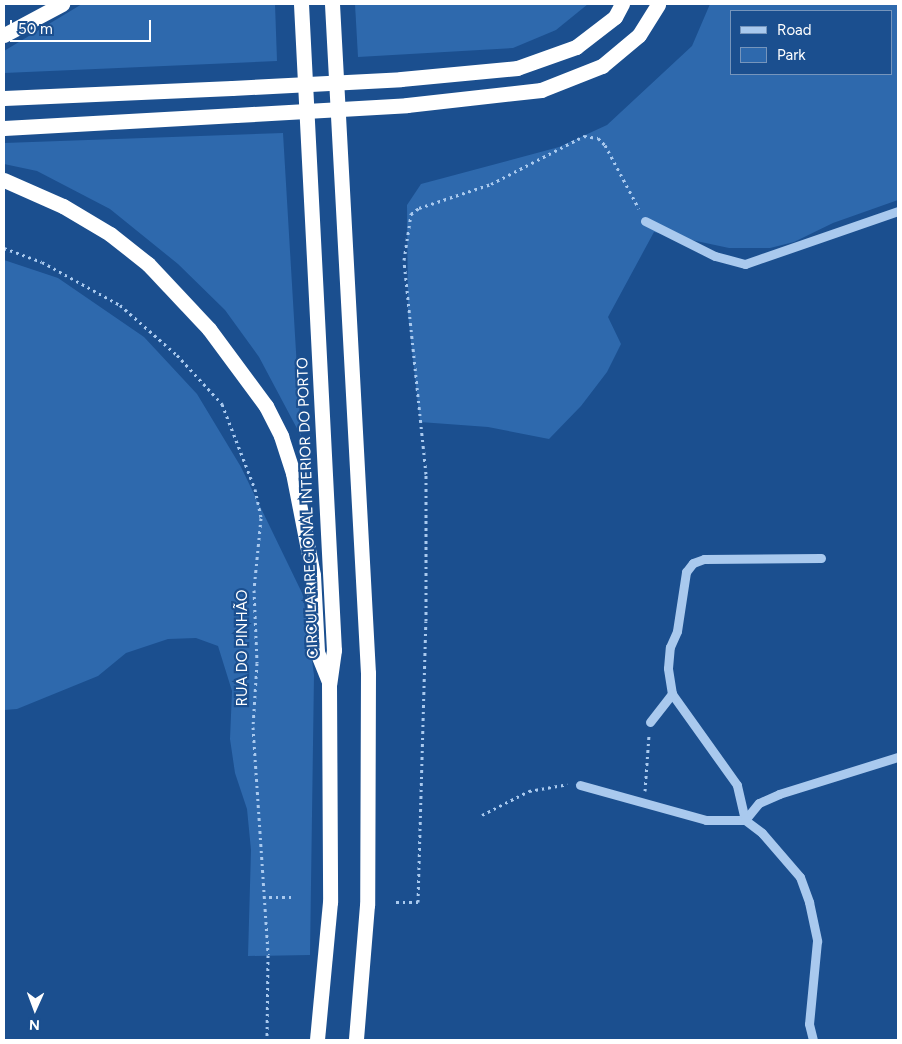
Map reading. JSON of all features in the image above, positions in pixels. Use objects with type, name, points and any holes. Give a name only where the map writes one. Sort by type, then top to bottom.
[{"type":"highway","points":[[4,35],[62,4]]},
{"type":"highway","name":"CIRCULAR REGIONAL INTERIOR DO PORTO","points":[[301,4],[334,650],[329,684],[330,902],[317,1040]]},
{"type":"highway","points":[[332,4],[368,673],[367,905],[356,1040]]},
{"type":"highway","points":[[4,98],[401,79],[525,65],[576,47],[615,17],[622,4]]},
{"type":"highway","points":[[4,128],[407,106],[541,90],[602,66],[639,35],[658,4]]},
{"type":"highway","points":[[4,180],[63,206],[110,234],[148,264],[209,330],[266,406],[281,436],[293,473],[313,575],[317,652],[329,684]]},
{"type":"street","points":[[645,221],[715,256],[745,264],[898,211]]},
{"type":"street","points":[[813,1040],[809,1024],[817,941],[809,902],[800,877],[762,833],[746,820],[737,785],[672,694],[668,668],[670,648],[677,631],[685,577],[693,563],[704,559],[821,558]]},
{"type":"street","points":[[650,722],[672,694]]},
{"type":"street","points":[[746,820],[759,803],[779,794],[898,756]]},
{"type":"street","points":[[580,784],[635,801],[644,800],[706,820],[746,820]]},
{"type":"path","points":[[396,902],[418,902],[426,621],[426,474],[404,260],[411,214],[419,208],[491,184],[584,136],[592,137],[605,145],[645,221]]},
{"type":"path","name":"RUA DO PINHÃO","points":[[4,248],[42,262],[120,305],[176,355],[222,404],[255,489],[261,518],[254,590],[257,663],[253,727],[268,955],[268,1040]]},
{"type":"path","points":[[644,800],[650,722]]},
{"type":"path","points":[[482,815],[529,791],[561,783],[580,784]]},
{"type":"path","points":[[263,897],[295,897]]},
{"type":"green space","points":[[82,4],[275,4],[277,61],[4,73],[4,51]]},
{"type":"green space","points":[[355,4],[588,4],[556,30],[513,48],[358,57]]},
{"type":"green space","points":[[710,4],[898,4],[898,200],[833,223],[794,242],[770,248],[729,248],[654,232],[608,317],[621,344],[607,372],[581,406],[549,439],[488,427],[420,422],[408,314],[407,205],[421,184],[559,147],[607,125],[692,46]]},
{"type":"green space","points":[[283,133],[301,436],[259,357],[225,310],[178,264],[110,209],[37,171],[4,164],[4,143]]},
{"type":"green space","points":[[4,260],[58,278],[144,337],[197,394],[241,467],[303,595],[314,675],[310,955],[248,956],[251,850],[247,809],[235,773],[230,739],[232,691],[218,646],[196,638],[168,639],[126,653],[98,676],[17,709],[4,710]]}]
